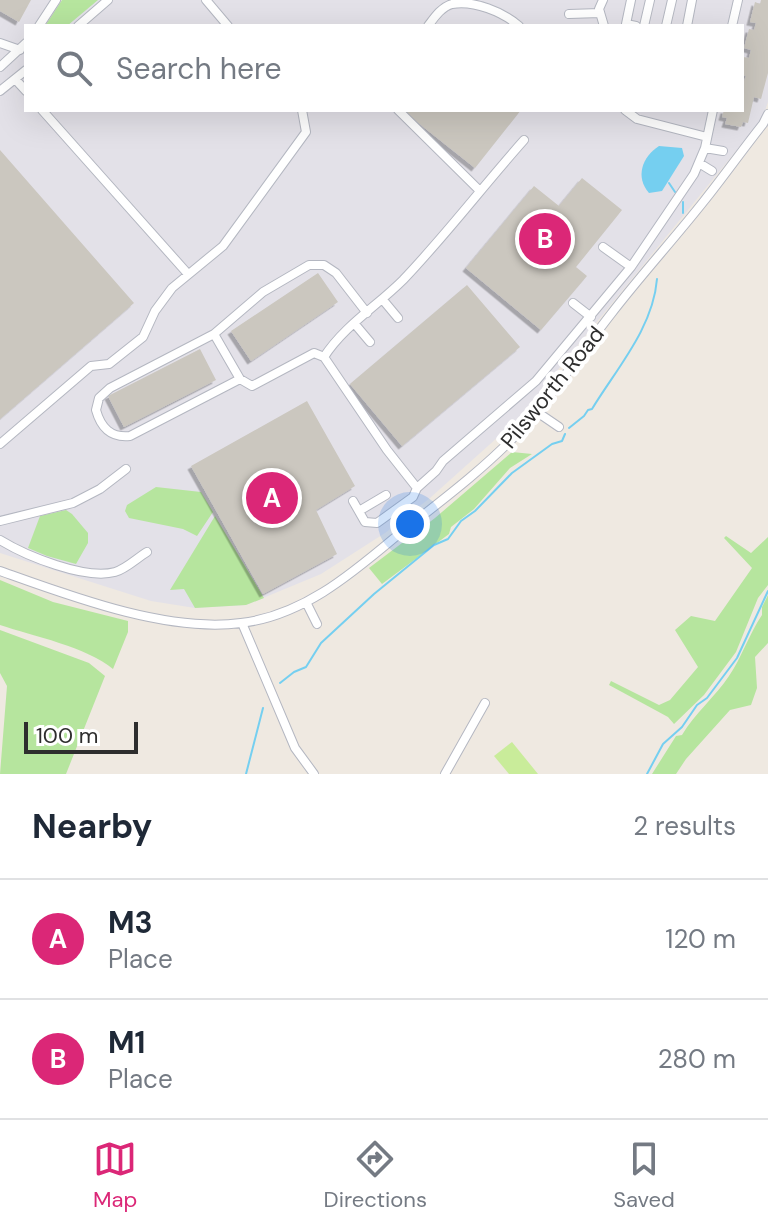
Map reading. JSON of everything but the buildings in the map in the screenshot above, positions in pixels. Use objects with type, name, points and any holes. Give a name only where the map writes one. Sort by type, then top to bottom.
[{"type":"street","points":[[40,24],[56,0]]},
{"type":"street","points":[[80,24],[108,0]]},
{"type":"street","points":[[206,0],[226,24]]},
{"type":"street","points":[[603,0],[600,13],[603,24]]},
{"type":"street","points":[[626,24],[631,0]]},
{"type":"street","points":[[644,24],[650,0]]},
{"type":"street","points":[[666,24],[672,0]]},
{"type":"street","points":[[687,24],[692,0]]},
{"type":"street","points":[[732,24],[738,0]]},
{"type":"street","points":[[430,24],[442,9],[453,3],[492,8],[516,24]]},
{"type":"street","points":[[569,14],[600,13]]},
{"type":"street","points":[[0,43],[23,46]]},
{"type":"street","points":[[0,67],[23,46]]},
{"type":"street","points":[[0,91],[24,72]]},
{"type":"street","points":[[15,79],[24,89]]},
{"type":"street","points":[[44,112],[188,274]]},
{"type":"street","points":[[0,444],[91,366],[109,364],[143,337],[155,311],[172,288],[223,246],[306,132],[302,112]]},
{"type":"street","points":[[400,112],[479,190]]},
{"type":"street","points":[[628,112],[637,119],[707,137]]},
{"type":"street","points":[[353,501],[365,522],[377,523],[413,497],[417,488],[443,461],[536,381],[631,267],[699,163],[713,112]]},
{"type":"street","name":"Pilsworth Road","points":[[0,571],[140,616],[200,624],[242,623],[274,616],[306,602],[351,573],[482,467],[537,412],[630,289],[704,202],[768,114]]},
{"type":"street","points":[[324,357],[335,339],[383,300],[443,238],[479,190],[524,140]]},
{"type":"street","points":[[705,148],[723,151]]},
{"type":"street","points":[[699,163],[712,171]]},
{"type":"street","points":[[603,247],[631,267]]},
{"type":"street","points":[[240,379],[130,436],[113,435],[102,425],[96,410],[103,393],[214,334],[263,292],[313,263],[324,265],[336,273],[367,313]]},
{"type":"street","points":[[383,300],[398,318]]},
{"type":"street","points":[[573,303],[591,317]]},
{"type":"street","points":[[354,323],[370,342]]},
{"type":"street","points":[[214,334],[240,379],[252,386],[314,353],[324,357],[387,450],[417,488]]},
{"type":"street","points":[[333,390],[342,384]]},
{"type":"street","points":[[537,412],[559,427]]},
{"type":"street","points":[[378,458],[387,450]]},
{"type":"street","points":[[0,521],[73,503],[100,489],[126,469]]},
{"type":"street","points":[[359,511],[386,495]]},
{"type":"street","points":[[0,540],[35,559],[101,574],[118,571],[147,552]]},
{"type":"street","points":[[306,602],[317,624]]},
{"type":"street","points":[[242,623],[295,748],[314,774]]},
{"type":"street","points":[[445,774],[485,703]]},
{"type":"shaded area","points":[[0,0],[768,0],[768,102],[762,119],[517,420],[430,498],[385,533],[321,574],[246,605],[195,608],[151,601],[0,553]]},
{"type":"green space","points":[[62,0],[98,0],[69,24],[46,24]]},
{"type":"green space","points":[[512,452],[532,454],[510,468],[474,509],[451,527],[449,534],[382,584],[369,568],[435,518]]},
{"type":"green space","points":[[156,487],[201,492],[213,512],[197,536],[183,529],[129,518],[125,511],[127,505]]},
{"type":"green space","points":[[66,510],[88,533],[88,543],[76,564],[28,548],[40,516]]},
{"type":"green space","points":[[215,516],[264,598],[246,605],[195,608],[184,589],[170,590]]},
{"type":"green space","points":[[726,536],[751,553],[768,537],[768,585],[758,598],[736,652],[704,695],[674,724],[668,717],[609,685],[611,681],[659,705],[670,700],[698,667],[675,630],[691,616],[715,621],[752,568],[724,538]]},
{"type":"green space","points":[[0,580],[53,602],[128,621],[128,632],[113,669],[75,648],[0,625]]},
{"type":"green space","points":[[768,595],[768,643],[755,657],[757,688],[751,705],[730,710],[676,774],[652,774],[676,736],[682,735],[729,676],[762,615]]},
{"type":"green space","points":[[0,630],[89,663],[105,676],[66,774],[0,774],[7,686],[0,673]]},
{"type":"green space","points":[[512,742],[538,774],[509,774],[494,756]]},
{"type":"water","points":[[659,146],[682,148],[684,156],[662,191],[649,193],[642,180],[642,168],[648,156]]},
{"type":"waterway","points":[[669,183],[675,192]]},
{"type":"waterway","points":[[683,202],[683,213]]},
{"type":"waterway","points":[[569,428],[592,409],[632,347],[649,314],[657,279]]},
{"type":"waterway","points":[[280,683],[306,667],[321,643],[374,594],[434,545],[448,539],[461,521],[512,473],[552,444],[562,441],[565,434]]},
{"type":"waterway","points":[[647,774],[663,744],[707,698],[737,658],[768,591]]},
{"type":"waterway","points":[[246,774],[263,708]]},
{"type":"place","name":"M1","points":[[545,239]]},
{"type":"place","name":"M3","points":[[272,498]]}]
